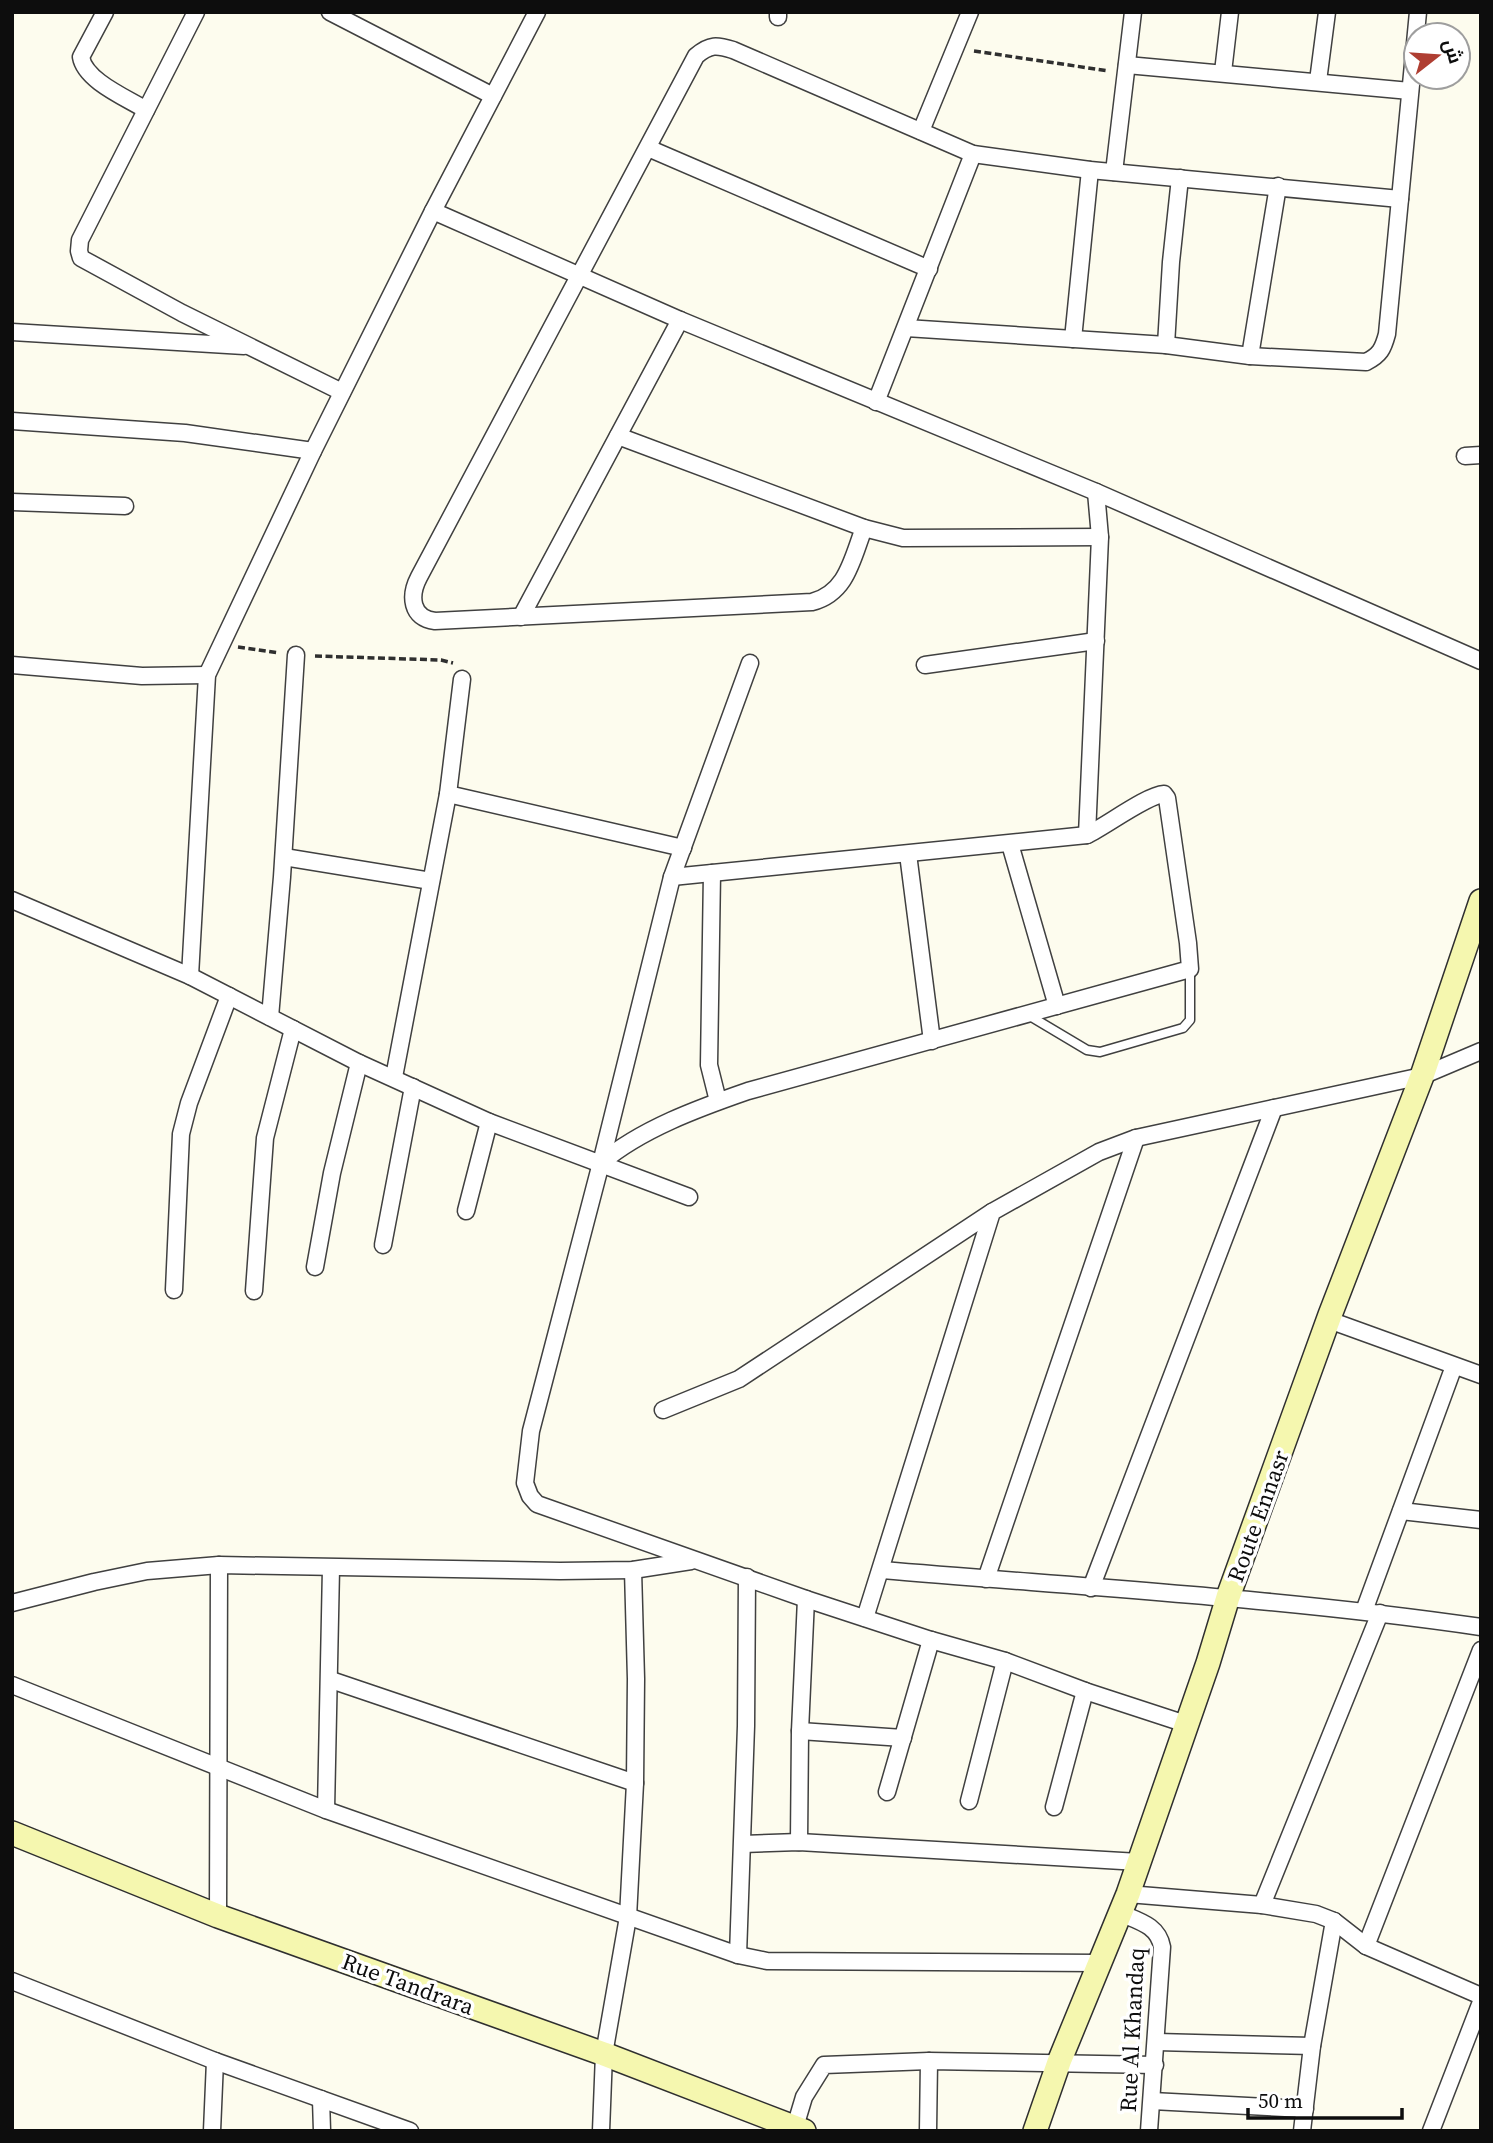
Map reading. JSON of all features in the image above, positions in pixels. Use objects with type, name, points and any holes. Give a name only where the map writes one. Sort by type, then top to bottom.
[{"type":"main road","name":"Route Ennasr","points":[[1034,2131],[1139,1862],[1228,1597],[1422,1076],[1480,907]]},
{"type":"main road","name":"Rue Tandrara","points":[[12,1833],[218,1916],[604,2054],[800,2129]]},
{"type":"street","points":[[105,12],[81,57],[82,66],[97,81],[146,110]]},
{"type":"street","points":[[196,12],[80,240],[81,258],[170,307],[342,392]]},
{"type":"street","points":[[330,12],[493,96]]},
{"type":"street","points":[[190,976],[207,675],[342,392],[537,12]]},
{"type":"street","points":[[921,131],[970,12]]},
{"type":"street","points":[[1114,172],[1133,12]]},
{"type":"street","points":[[1223,72],[1230,12]]},
{"type":"street","points":[[1318,82],[1327,12]]},
{"type":"street","points":[[864,528],[847,572],[835,592],[825,599],[812,602],[426,620],[415,609],[412,591],[696,56],[709,46],[717,45],[973,154],[1090,170],[1400,199]]},
{"type":"street","points":[[1127,69],[1223,72],[1402,90]]},
{"type":"street","points":[[906,328],[1166,345],[1250,356],[1366,362],[1382,351],[1387,334],[1410,91]]},
{"type":"street","points":[[648,148],[929,269]]},
{"type":"street","points":[[876,402],[973,154]]},
{"type":"street","points":[[1073,339],[1090,170]]},
{"type":"street","points":[[1166,345],[1180,178]]},
{"type":"street","points":[[1250,356],[1278,186]]},
{"type":"street","points":[[433,211],[680,320],[1096,492],[1481,661]]},
{"type":"street","points":[[521,617],[680,320]]},
{"type":"street","points":[[12,332],[250,346]]},
{"type":"street","points":[[12,421],[185,433],[313,451]]},
{"type":"street","points":[[618,436],[864,528],[904,538],[1100,537]]},
{"type":"street","points":[[1087,835],[1100,537],[1096,492]]},
{"type":"street","points":[[12,502],[125,506]]},
{"type":"street","points":[[925,665],[1096,641]]},
{"type":"street","points":[[270,1017],[284,857],[296,655]]},
{"type":"street","points":[[750,663],[672,877],[531,1431],[525,1483],[530,1496],[537,1504],[695,1561],[930,1640],[1005,1661],[1085,1692],[1186,1724]]},
{"type":"street","points":[[12,665],[142,676],[207,675]]},
{"type":"street","points":[[394,1077],[448,794],[462,679]]},
{"type":"street","points":[[448,794],[683,848]]},
{"type":"street","points":[[601,1163],[632,1139],[718,1101],[748,1091],[1189,969],[1188,943],[1167,798],[1164,794],[1152,797],[1087,835],[672,877]]},
{"type":"street","points":[[1010,844],[1057,1006]]},
{"type":"street","points":[[908,854],[932,1041]]},
{"type":"street","points":[[284,857],[431,881]]},
{"type":"street","points":[[712,873],[709,1065],[718,1101]]},
{"type":"street","points":[[12,900],[190,976],[359,1063],[489,1122],[689,1197]]},
{"type":"street","points":[[174,1290],[181,1134],[193,1092],[229,996]]},
{"type":"street","points":[[254,1291],[265,1138],[293,1029]]},
{"type":"street","points":[[663,1410],[739,1379],[992,1212],[1098,1152],[1136,1138],[1422,1076],[1481,1052]]},
{"type":"street","points":[[315,1267],[329,1184],[359,1063]]},
{"type":"street","points":[[383,1245],[413,1087]]},
{"type":"street","points":[[1091,1588],[1274,1108]]},
{"type":"street","points":[[466,1211],[489,1122]]},
{"type":"street","points":[[986,1579],[1136,1138]]},
{"type":"street","points":[[865,1618],[992,1212]]},
{"type":"street","points":[[1329,1320],[1481,1376]]},
{"type":"street","points":[[1262,1905],[1372,1612],[1401,1511],[1454,1366]]},
{"type":"street","points":[[1401,1511],[1481,1520]]},
{"type":"street","points":[[12,1602],[147,1571],[219,1565],[560,1571],[633,1570],[695,1561]]},
{"type":"street","points":[[218,1916],[219,1565]]},
{"type":"street","points":[[327,1810],[331,1568]]},
{"type":"street","points":[[601,2131],[604,2054],[628,1917],[635,1783],[633,1570]]},
{"type":"street","points":[[882,1570],[1228,1597],[1481,1627]]},
{"type":"street","points":[[738,1955],[743,1844],[747,1577]]},
{"type":"street","points":[[799,1842],[800,1731],[806,1599]]},
{"type":"street","points":[[887,1792],[930,1640]]},
{"type":"street","points":[[1366,1947],[1481,1650]]},
{"type":"street","points":[[969,1801],[1005,1661]]},
{"type":"street","points":[[331,1680],[635,1783]]},
{"type":"street","points":[[12,1685],[327,1810],[738,1955],[768,1961],[1100,1963]]},
{"type":"street","points":[[1054,1807],[1085,1692]]},
{"type":"street","points":[[800,1731],[903,1738]]},
{"type":"street","points":[[743,1844],[799,1842],[1139,1862]]},
{"type":"street","points":[[1124,1903],[1262,1905],[1316,1914],[1334,1921],[1366,1947],[1481,1996]]},
{"type":"street","name":"Rue Al Khandaq","points":[[1124,1903],[1150,1926],[1161,1940],[1162,1972],[1149,2131]]},
{"type":"street","points":[[1302,2131],[1312,2046],[1334,1921]]},
{"type":"street","points":[[12,1981],[215,2061],[410,2131]]},
{"type":"street","points":[[1431,2131],[1481,2002]]},
{"type":"street","points":[[1157,2042],[1312,2046]]},
{"type":"street","points":[[212,2131],[215,2061]]},
{"type":"street","points":[[928,2131],[929,2061]]},
{"type":"street","points":[[800,2129],[804,2097],[824,2065],[929,2061],[1155,2065]]},
{"type":"street","points":[[321,2099],[322,2131]]},
{"type":"street","points":[[1152,2101],[1305,2109]]},
{"type":"lane","points":[[1028,1014],[1087,1050],[1100,1052],[1183,1028],[1190,1020],[1189,969]]},
{"type":"path","points":[[955,49],[1127,69]]},
{"type":"path","points":[[222,645],[296,655],[451,661],[458,667],[462,679]]}]
